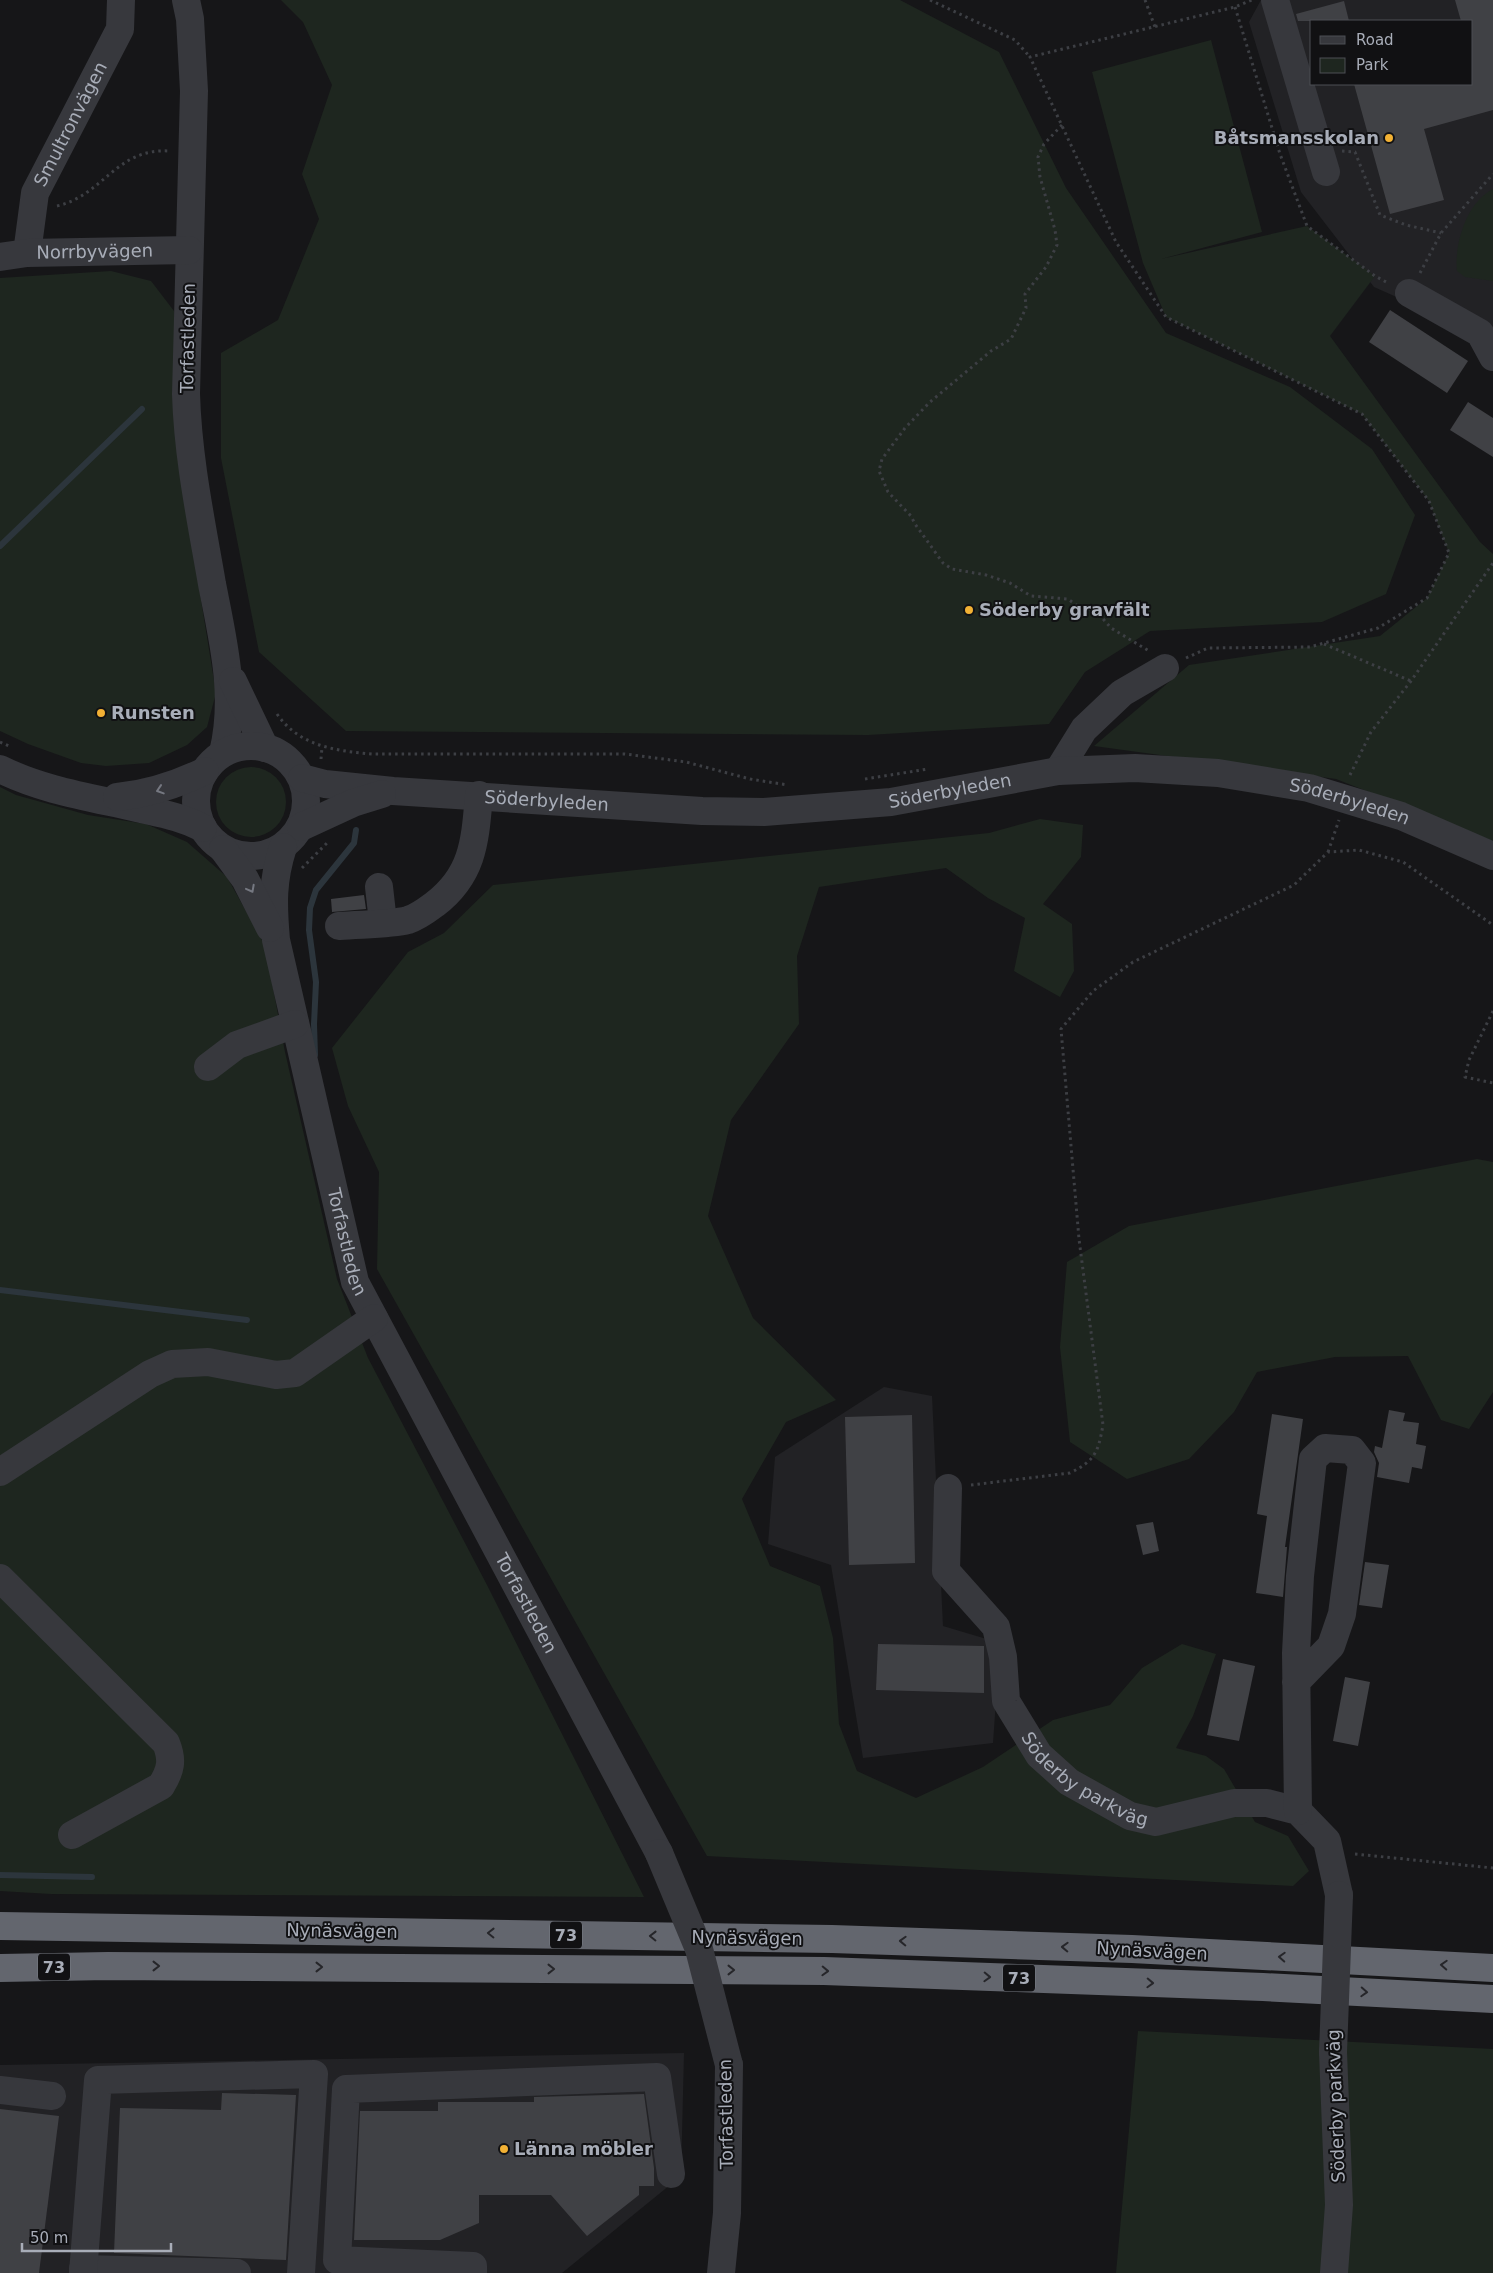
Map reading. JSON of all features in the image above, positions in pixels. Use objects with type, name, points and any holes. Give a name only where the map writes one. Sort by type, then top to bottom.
[{"type":"highway","name":"Nynäsvägen","points":[[0,1926],[842,1939],[1132,1949],[1493,1968]]},
{"type":"highway","name":"Nynäsvägen","points":[[0,1968],[108,1966],[824,1971],[1263,1987],[1493,2000]]},
{"type":"highway","points":[[0,1977],[108,1966]]},
{"type":"highway","points":[[1458,1997],[1493,2005]]},
{"type":"street","name":"Smultronvägen","points":[[27,253],[34,193],[120,29],[120,0]]},
{"type":"street","name":"Torfastleden","points":[[186,0],[190,19],[194,91],[186,394],[188,440],[229,672],[229,729],[214,762]]},
{"type":"street","points":[[1274,0],[1323,162]]},
{"type":"street","name":"Norrbyvägen","points":[[0,256],[27,253],[189,250]]},
{"type":"street","points":[[1409,293],[1480,333],[1493,357]]},
{"type":"street","points":[[1058,771],[1084,729],[1090,723],[1122,693],[1165,668]]},
{"type":"street","name":"Torfastleden","points":[[229,672],[265,729]]},
{"type":"street","points":[[6,758],[62,792],[184,818],[203,828],[223,849],[241,855],[260,856],[283,847],[293,838],[301,827],[306,811],[306,794],[313,781],[280,754],[265,729],[251,746],[214,762],[182,782],[147,794],[95,799]]},
{"type":"street","points":[[203,828],[197,814],[198,784],[214,762]]},
{"type":"street","name":"Söderbyleden","points":[[313,781],[393,791],[479,795],[702,811],[764,812],[891,802],[1058,771],[1136,768],[1218,773],[1309,788],[1401,816],[1493,856]]},
{"type":"street","name":"Söderbyleden","points":[[301,827],[353,803],[393,791]]},
{"type":"street","points":[[339,926],[408,920],[424,912],[444,897],[459,881],[469,863],[475,839],[479,795]]},
{"type":"street","name":"Torfastleden","points":[[283,847],[276,868],[272,896],[276,940],[355,1282],[659,1853],[699,1950],[729,2066],[727,2213],[721,2273]]},
{"type":"street","name":"Torfastleden","points":[[223,849],[245,879],[276,940]]},
{"type":"street","points":[[379,887],[383,922]]},
{"type":"street","points":[[208,1067],[237,1045],[295,1024]]},
{"type":"street","points":[[0,1472],[150,1374],[172,1364],[208,1362],[276,1375],[295,1373],[374,1318]]},
{"type":"street","points":[[1296,1682],[1331,1646],[1342,1614],[1362,1464],[1352,1450],[1325,1448],[1313,1459],[1300,1576],[1296,1682],[1298,1811],[1327,1841]]},
{"type":"street","name":"Söderby parkväg","points":[[948,1488],[946,1571],[996,1627],[1003,1657],[1006,1701],[1038,1755],[1069,1782],[1130,1816],[1156,1822],[1234,1803],[1266,1803],[1298,1811]]},
{"type":"street","points":[[0,1578],[166,1742],[172,1757],[169,1773],[161,1786],[72,1835]]},
{"type":"street","name":"Söderby parkväg","points":[[1327,1841],[1339,1895],[1333,2052],[1339,2205],[1334,2273]]},
{"type":"street","points":[[237,2273],[83,2271],[98,2080],[314,2074],[301,2273]]},
{"type":"street","points":[[473,2273],[473,2266],[337,2260],[346,2089],[657,2077],[671,2174]]},
{"type":"street","points":[[0,2090],[52,2096]]},
{"type":"path","points":[[930,0],[1015,40],[1030,57],[1062,124],[1116,242],[1166,316],[1362,414],[1429,501],[1449,553],[1427,598],[1378,628],[1310,647],[1208,648],[1165,668],[1156,655],[1111,628],[1097,612],[1068,599],[1031,596],[1010,583],[986,575],[952,569],[943,564],[911,516],[888,492],[880,471],[882,459],[905,428],[930,402],[991,351],[1011,338],[1026,308],[1025,294],[1046,267],[1057,245],[1038,164],[1038,156],[1044,144],[1062,124]]},
{"type":"path","points":[[1145,0],[1155,27]]},
{"type":"path","points":[[1030,57],[1235,8],[1252,0]]},
{"type":"path","points":[[32,212],[64,204],[92,189],[129,159],[151,150],[193,152]]},
{"type":"path","points":[[1323,162],[1355,152],[1380,215],[1406,225],[1441,233]]},
{"type":"path","points":[[1409,293],[1441,233],[1493,174]]},
{"type":"path","points":[[1350,775],[1372,732],[1411,681],[1493,563]]},
{"type":"path","points":[[1323,643],[1411,681]]},
{"type":"path","points":[[265,729],[281,721]]},
{"type":"path","points":[[265,729],[281,721]]},
{"type":"path","points":[[281,721],[322,747],[372,754],[625,754],[686,762],[750,779],[798,787]]},
{"type":"path","points":[[0,742],[6,758]]},
{"type":"path","points":[[313,781],[321,766],[322,747]]},
{"type":"path","points":[[855,780],[933,768]]},
{"type":"path","points":[[299,872],[328,842],[332,834],[332,812]]},
{"type":"path","points":[[948,1488],[1070,1473],[1084,1466],[1098,1452],[1103,1425],[1080,1239],[1061,1029],[1093,991],[1133,962],[1294,885],[1328,852],[1341,813]]},
{"type":"path","points":[[1328,852],[1359,850],[1403,862],[1493,925]]},
{"type":"path","points":[[1493,1011],[1469,1060],[1465,1077],[1493,1084]]},
{"type":"path","points":[[1327,1841],[1359,1856],[1493,1868]]},
{"type":"shaded area","name":"Båtsmansskolan","points":[[1261,0],[1493,0],[1493,336],[1491,339],[1374,287],[1301,192],[1249,22]]},
{"type":"shaded area","points":[[884,1387],[932,1396],[943,1626],[1000,1643],[993,1743],[863,1758],[831,1565],[768,1544],[775,1457]]},
{"type":"shaded area","points":[[684,2053],[681,2176],[562,2273],[0,2273],[0,2065]]},
{"type":"green space","points":[[281,0],[900,0],[999,52],[1066,188],[1166,333],[1290,387],[1372,449],[1415,515],[1386,594],[1322,622],[1150,631],[1085,672],[1049,724],[868,735],[346,731],[259,652],[221,458],[221,353],[278,320],[319,219],[302,174],[332,85],[303,22]]},
{"type":"green space","points":[[1211,40],[1262,232],[1161,259],[1307,226],[1375,276],[1330,336],[1480,542],[1493,554],[1493,841],[1336,779],[1094,746],[1189,665],[1380,636],[1427,598],[1449,553],[1429,501],[1362,414],[1166,317],[1143,263],[1092,72]]},
{"type":"green space","points":[[1493,189],[1493,281],[1465,277],[1457,271],[1460,236],[1469,213],[1476,203]]},
{"type":"green space","points":[[111,271],[151,281],[174,311],[175,373],[183,488],[216,693],[207,727],[187,745],[149,763],[106,766],[81,763],[28,744],[0,731],[0,278]]},
{"type":"green space","points":[[251,767],[264,770],[276,777],[283,789],[286,802],[283,815],[276,827],[264,834],[251,837],[238,834],[226,827],[219,815],[216,802],[219,789],[226,777],[238,770]]},
{"type":"green space","points":[[0,787],[16,795],[88,815],[146,824],[187,842],[227,877],[265,945],[285,1052],[337,1279],[368,1358],[487,1585],[644,1897],[51,1894],[0,1891]]},
{"type":"green space","points":[[1040,819],[1083,825],[1081,857],[1043,904],[1072,924],[1074,971],[1060,997],[1014,971],[1025,918],[988,898],[946,868],[819,887],[797,956],[799,1024],[731,1120],[708,1216],[753,1318],[836,1400],[786,1422],[742,1499],[770,1566],[820,1586],[833,1638],[839,1724],[857,1771],[916,1798],[983,1767],[1053,1720],[1110,1705],[1142,1668],[1182,1644],[1216,1654],[1193,1716],[1176,1748],[1206,1756],[1224,1769],[1255,1822],[1288,1836],[1309,1871],[1293,1886],[707,1856],[377,1269],[379,1172],[348,1106],[332,1048],[408,952],[444,933],[493,885],[989,833]]},
{"type":"green space","points":[[1477,1159],[1493,1162],[1493,1392],[1469,1429],[1441,1420],[1408,1356],[1335,1357],[1257,1372],[1234,1412],[1189,1459],[1127,1479],[1070,1442],[1060,1347],[1067,1262],[1129,1226]]},
{"type":"green space","points":[[1138,2031],[1493,2049],[1493,2273],[1116,2273]]},
{"type":"building","points":[[1455,0],[1493,0],[1493,110],[1424,129],[1444,200],[1390,214],[1354,85],[1473,85],[1473,20],[1461,20]]},
{"type":"building","points":[[1344,1],[1349,20],[1298,21],[1296,14]]},
{"type":"building","points":[[1390,310],[1468,361],[1447,393],[1369,342]]},
{"type":"building","points":[[1468,402],[1493,418],[1493,457],[1450,430]]},
{"type":"building","points":[[364,895],[366,909],[332,912],[331,899]]},
{"type":"building","points":[[1389,1410],[1405,1413],[1403,1421],[1419,1423],[1416,1444],[1426,1446],[1422,1469],[1412,1467],[1409,1483],[1377,1477],[1379,1463],[1374,1452],[1375,1446],[1382,1448]]},
{"type":"building","points":[[1272,1414],[1303,1419],[1285,1547],[1287,1547],[1283,1597],[1256,1593],[1267,1516],[1257,1514]]},
{"type":"building","points":[[912,1415],[915,1563],[849,1565],[845,1417]]},
{"type":"building","points":[[1153,1522],[1159,1551],[1143,1555],[1136,1525]]},
{"type":"building","points":[[1365,1562],[1389,1565],[1382,1608],[1359,1605]]},
{"type":"building","points":[[878,1644],[984,1646],[984,1693],[876,1690]]},
{"type":"building","points":[[1223,1659],[1255,1666],[1239,1741],[1207,1735]]},
{"type":"building","points":[[1345,1677],[1370,1682],[1358,1746],[1333,1741]]},
{"type":"building","points":[[222,2093],[296,2095],[286,2260],[114,2253],[120,2108],[221,2110]]},
{"type":"building","name":"Länna möbler","points":[[644,2094],[654,2168],[654,2186],[639,2186],[639,2195],[587,2236],[551,2195],[479,2195],[479,2223],[440,2240],[354,2240],[360,2111],[438,2111],[438,2102],[534,2102],[534,2097]]},
{"type":"building","points":[[0,2109],[59,2116],[39,2273],[0,2273]]},
{"type":"waterway","points":[[0,546],[142,409]]},
{"type":"waterway","points":[[315,1055],[316,982],[309,930],[310,908],[316,890],[354,843],[356,830]]},
{"type":"waterway","points":[[0,1290],[247,1320]]},
{"type":"waterway","points":[[0,1875],[92,1877]]},
{"type":"place","name":"Båtsmansskolan","points":[[1389,138]]},
{"type":"place","name":"Söderby gravfält","points":[[969,610]]},
{"type":"place","name":"Runsten","points":[[101,713]]},
{"type":"place","name":"Länna möbler","points":[[504,2149]]}]
